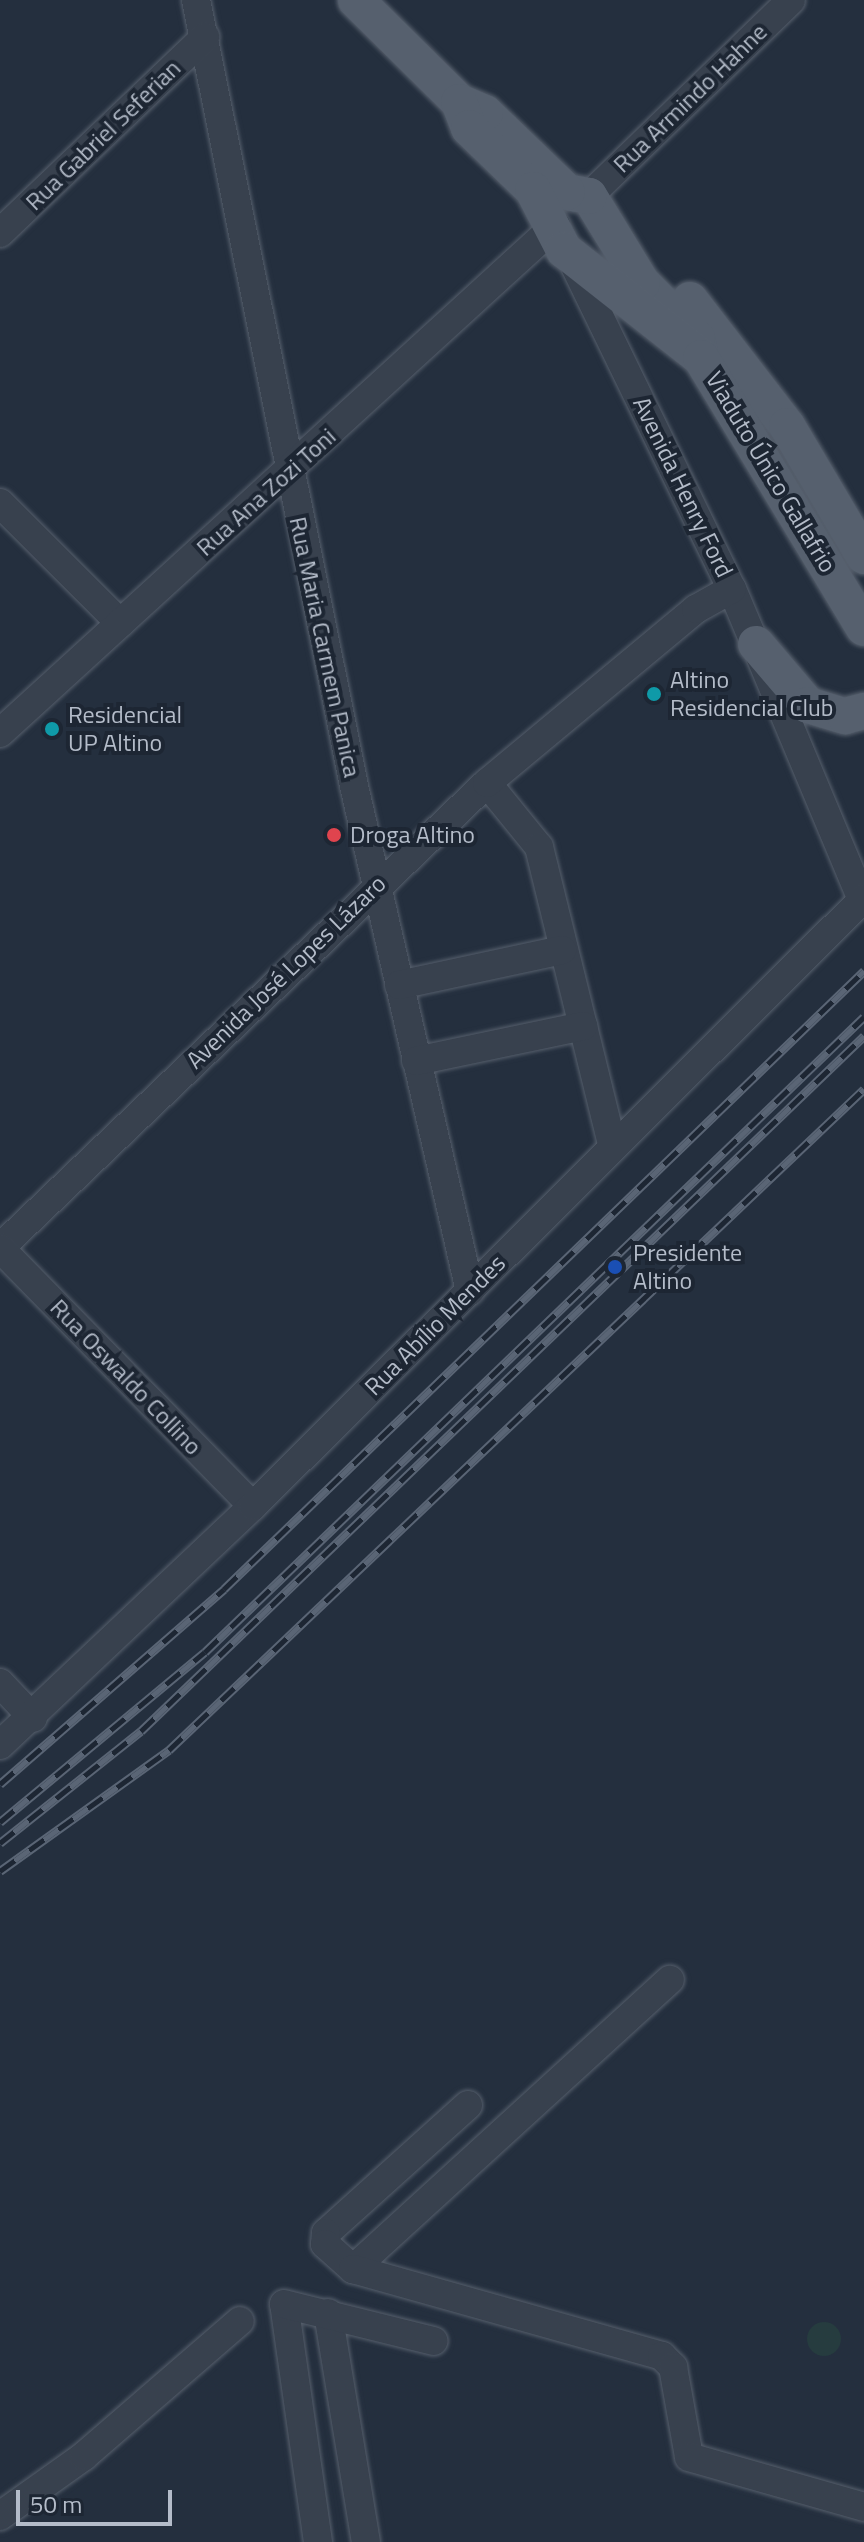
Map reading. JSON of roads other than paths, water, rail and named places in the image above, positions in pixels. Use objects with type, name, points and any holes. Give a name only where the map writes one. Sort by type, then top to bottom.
[{"type":"main road","name":"Avenida Henry Ford","points":[[356,0],[459,102],[485,113],[567,192],[589,196]]},
{"type":"main road","name":"Avenida Henry Ford","points":[[459,102],[469,128],[533,190],[555,246]]},
{"type":"main road","name":"Viaduto Único Gallafrio","points":[[589,196],[616,246],[697,338],[701,358]]},
{"type":"main road","points":[[555,246],[573,221],[645,260],[709,320],[787,426],[864,556]]},
{"type":"main road","name":"Viaduto Único Gallafrio","points":[[555,246],[660,319],[701,358],[747,425],[864,628]]},
{"type":"main road","points":[[756,644],[808,705],[845,716],[864,711]]},
{"type":"street","name":"Rua Maria Carmem Panica","points":[[196,0],[287,469],[376,883],[470,1291]]},
{"type":"street","name":"Rua Armindo Hahne","points":[[589,196],[791,0]]},
{"type":"street","name":"Rua Gabriel Seferian","points":[[0,233],[205,37]]},
{"type":"street","name":"Rua Ana Zozi Toni","points":[[0,733],[287,469],[555,246]]},
{"type":"street","name":"Avenida Henry Ford","points":[[555,246],[732,589],[863,899]]},
{"type":"street","points":[[0,503],[120,623]]},
{"type":"street","name":"Avenida José Lopes Lázaro","points":[[0,1248],[376,883],[487,783],[696,609],[732,589]]},
{"type":"street","points":[[487,783],[539,847],[612,1145]]},
{"type":"street","name":"Rua Abílio Mendes","points":[[0,1745],[33,1718],[253,1506],[612,1145],[863,899]]},
{"type":"street","points":[[399,985],[562,950]]},
{"type":"street","points":[[416,1061],[583,1026]]},
{"type":"street","name":"Rua Oswaldo Collino","points":[[0,1248],[253,1506]]},
{"type":"street","points":[[0,1683],[33,1718]]},
{"type":"street","points":[[353,2269],[670,1980]]},
{"type":"street","points":[[468,2105],[326,2233],[325,2244],[353,2269],[662,2356],[673,2367],[689,2457],[864,2507]]},
{"type":"street","points":[[318,2542],[282,2307],[290,2301],[434,2341]]},
{"type":"street","points":[[328,2313],[366,2542]]},
{"type":"street","points":[[0,2516],[84,2456],[240,2321]]},
{"type":"railway","points":[[0,1784],[224,1589],[864,971]]},
{"type":"railway","points":[[0,1822],[205,1652],[864,1017]]},
{"type":"railway","points":[[0,1843],[141,1731],[864,1036]]},
{"type":"railway","points":[[0,1871],[169,1750],[864,1089]]},
{"type":"place","name":"Altino Residencial Club","points":[[654,694]]},
{"type":"place","name":"Residencial UP Altino","points":[[52,729]]},
{"type":"place","name":"Droga Altino","points":[[334,835]]},
{"type":"place","name":"Presidente Altino","points":[[615,1267]]}]
